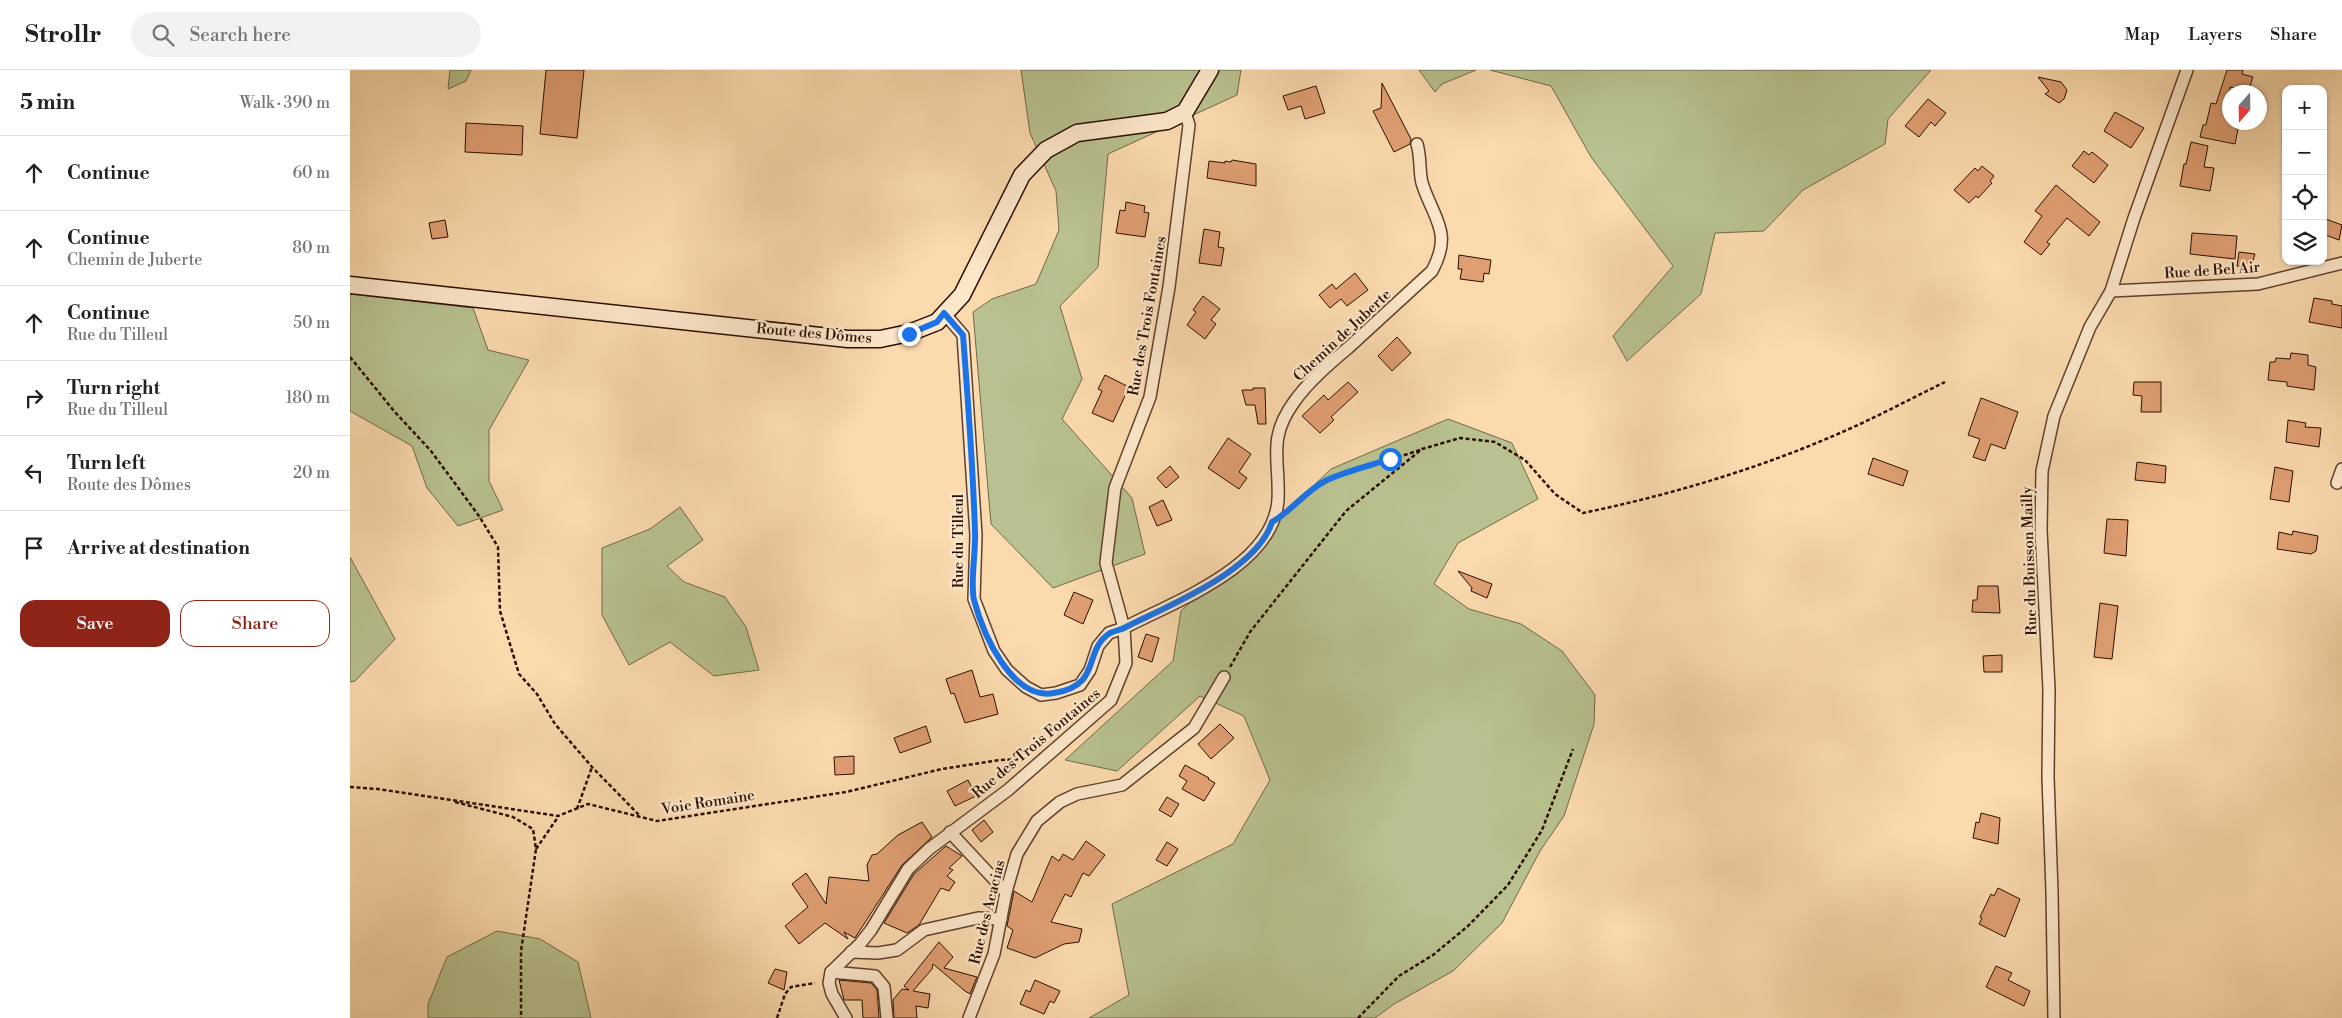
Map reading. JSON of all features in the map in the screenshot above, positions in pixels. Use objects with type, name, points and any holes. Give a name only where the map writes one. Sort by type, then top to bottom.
[{"type":"street","points":[[1185,112],[1210,70]]},
{"type":"street","name":"Rue du Buisson Mailly","points":[[2054,1018],[2048,777],[2049,688],[2041,530],[2042,471],[2054,416],[2090,328],[2111,291],[2134,218],[2187,70]]},
{"type":"street","name":"Route des Dômes","points":[[350,286],[848,339],[880,339],[909,334],[937,322],[962,295],[1022,175],[1046,150],[1077,133],[1167,121],[1185,112]]},
{"type":"street","name":"Rue des Trois Fontaines","points":[[830,977],[871,930],[908,870],[929,848],[1008,790],[1042,758],[1111,700],[1126,662],[1124,628],[1106,563],[1115,488],[1150,397],[1169,287],[1189,125],[1185,112]]},
{"type":"street","name":"Chemin de Juberte","points":[[1124,628],[1227,574],[1247,559],[1269,532],[1278,502],[1275,446],[1280,428],[1294,402],[1326,368],[1432,271],[1441,255],[1443,233],[1422,181],[1421,157],[1417,144]]},
{"type":"street","name":"Rue de Bel Air","points":[[2111,291],[2258,284],[2342,263]]},
{"type":"street","name":"Rue du Tilleul","points":[[944,313],[963,335],[975,525],[974,599],[994,651],[1007,670],[1026,687],[1041,695],[1056,693],[1080,684],[1090,670],[1098,646],[1110,633],[1124,628]]},
{"type":"street","points":[[2337,483],[2342,469]]},
{"type":"street","name":"Rue des Acacias","points":[[969,1018],[994,954],[1006,892],[1017,854],[1037,822],[1060,802],[1076,794],[1122,785],[1194,728],[1224,677]]},
{"type":"street","points":[[950,832],[1006,892]]},
{"type":"street","points":[[851,952],[878,954],[897,950],[924,930],[978,918],[1001,919]]},
{"type":"street","points":[[846,1018],[832,994],[830,977],[875,976],[884,987],[887,1018]]},
{"type":"path","points":[[350,357],[394,411],[431,451],[479,516],[498,547],[500,611],[520,674],[537,694],[555,724],[592,767],[641,817]]},
{"type":"path","points":[[1272,522],[1284,516],[1312,489],[1327,480],[1460,438],[1495,442],[1525,460],[1554,494],[1583,513],[1624,504],[1743,471],[1840,434],[1945,382]]},
{"type":"path","points":[[1224,677],[1250,632],[1346,511],[1422,449]]},
{"type":"path","points":[[1358,1018],[1399,976],[1434,955],[1468,926],[1508,884],[1542,830],[1572,749]]},
{"type":"path","name":"Voie Romaine","points":[[558,816],[588,804],[657,822],[846,792],[942,769],[1000,760],[1042,758]]},
{"type":"path","points":[[577,808],[592,767]]},
{"type":"path","points":[[350,787],[378,789],[558,816],[536,848]]},
{"type":"path","points":[[444,799],[513,817],[533,829],[536,848],[522,951],[521,1018]]},
{"type":"path","points":[[777,1018],[785,994],[792,987],[830,977]]},
{"type":"green space","points":[[450,70],[471,70],[466,81],[448,89]]},
{"type":"green space","points":[[1021,70],[1241,70],[1237,95],[1108,154],[1098,267],[1060,306],[1082,379],[1062,419],[1132,498],[1145,554],[1053,588],[991,524],[973,312],[992,299],[1036,284],[1059,230],[1056,191],[1030,133]]},
{"type":"green space","points":[[1419,70],[1476,70],[1442,84],[1435,92]]},
{"type":"green space","points":[[1490,70],[1931,70],[1888,119],[1885,144],[1803,190],[1764,231],[1715,233],[1701,294],[1627,361],[1613,336],[1673,266],[1591,157],[1551,86]]},
{"type":"green space","points":[[350,294],[473,308],[488,350],[529,360],[489,430],[489,481],[503,510],[458,526],[427,488],[412,446],[350,411]]},
{"type":"green space","points":[[1448,419],[1512,443],[1538,499],[1458,543],[1434,584],[1469,609],[1521,624],[1562,651],[1595,695],[1594,724],[1564,816],[1540,851],[1502,923],[1453,971],[1394,1004],[1375,1018],[1089,1018],[1129,995],[1112,904],[1233,844],[1270,780],[1244,716],[1200,696],[1117,771],[1065,760],[1173,661],[1181,611],[1331,469]]},
{"type":"green space","points":[[680,507],[703,540],[667,566],[684,582],[725,597],[746,627],[759,670],[714,676],[670,642],[629,665],[602,615],[602,548],[650,529]]},
{"type":"green space","points":[[350,557],[395,639],[355,681],[350,682]]},
{"type":"green space","points":[[497,931],[540,939],[578,962],[591,1018],[428,1018],[428,1004],[447,957]]},
{"type":"building","points":[[546,70],[584,70],[577,138],[540,134]]},
{"type":"building","points":[[2227,70],[2243,70],[2242,74],[2253,77],[2250,85],[2222,85]]},
{"type":"building","points":[[2038,77],[2061,82],[2067,90],[2064,99],[2059,103],[2045,94],[2049,91]]},
{"type":"building","points":[[1382,83],[1411,139],[1410,144],[1394,152],[1373,111],[1381,108]]},
{"type":"building","points":[[2222,85],[2222,130],[2238,130],[2235,144],[2200,137],[2203,125],[2206,125],[2211,103],[2216,104]]},
{"type":"building","points":[[1316,86],[1325,113],[1305,119],[1301,106],[1288,110],[1283,96]]},
{"type":"building","points":[[1928,99],[1946,113],[1935,126],[1931,122],[1919,137],[1905,126]]},
{"type":"building","points":[[2115,112],[2144,128],[2131,148],[2104,131]]},
{"type":"building","points":[[466,123],[523,126],[522,155],[465,152]]},
{"type":"building","points":[[2191,142],[2208,146],[2204,167],[2214,168],[2210,191],[2180,186]]},
{"type":"building","points":[[2084,151],[2089,155],[2092,152],[2108,165],[2094,183],[2072,166]]},
{"type":"building","points":[[1232,160],[1256,164],[1256,186],[1207,178],[1209,161],[1225,163],[1225,161],[1231,162]]},
{"type":"building","points":[[1982,166],[1994,176],[1990,181],[1992,183],[1978,198],[1976,196],[1969,203],[1954,190],[1975,168],[1978,171]]},
{"type":"building","points":[[2056,185],[2100,222],[2089,236],[2067,218],[2047,242],[2050,244],[2041,255],[2024,242],[2042,216],[2035,211]]},
{"type":"building","points":[[1126,202],[1145,206],[1144,212],[1149,213],[1145,237],[1116,233],[1120,210],[1125,211]]},
{"type":"building","points":[[2327,219],[2342,225],[2339,240],[2327,236]]},
{"type":"building","points":[[445,220],[448,237],[432,239],[429,223]]},
{"type":"building","points":[[1204,229],[1220,232],[1218,247],[1224,248],[1221,266],[1199,263]]},
{"type":"building","points":[[2192,233],[2237,236],[2235,259],[2190,254]]},
{"type":"building","points":[[2239,252],[2255,254],[2251,267],[2237,266]]},
{"type":"building","points":[[1459,255],[1491,260],[1489,274],[1484,273],[1483,282],[1460,279],[1462,269],[1458,269]]},
{"type":"building","points":[[1355,273],[1368,290],[1347,306],[1341,299],[1330,308],[1319,295],[1332,284],[1336,289]]},
{"type":"building","points":[[1203,296],[1220,309],[1211,320],[1216,324],[1205,339],[1187,325],[1196,312],[1193,310]]},
{"type":"building","points":[[2314,298],[2332,301],[2332,304],[2342,306],[2342,328],[2309,322]]},
{"type":"building","points":[[1397,337],[1411,353],[1392,371],[1378,356]]},
{"type":"building","points":[[2291,353],[2308,355],[2308,365],[2316,367],[2314,390],[2287,386],[2287,382],[2268,380],[2270,362],[2275,362],[2276,358],[2290,359]]},
{"type":"building","points":[[1105,375],[1129,387],[1113,422],[1092,413],[1102,391],[1098,389]]},
{"type":"building","points":[[1348,382],[1358,392],[1331,417],[1334,420],[1320,433],[1302,416],[1324,395],[1328,400]]},
{"type":"building","points":[[2134,382],[2161,382],[2161,412],[2141,412],[2142,396],[2133,395]]},
{"type":"building","points":[[1253,388],[1265,388],[1266,424],[1258,424],[1255,405],[1246,405],[1242,390],[1253,390]]},
{"type":"building","points":[[1981,398],[2018,412],[2005,449],[1991,444],[1985,461],[1973,457],[1980,439],[1968,435]]},
{"type":"building","points":[[2288,420],[2306,423],[2305,427],[2321,428],[2319,447],[2286,442]]},
{"type":"building","points":[[1228,438],[1251,454],[1239,472],[1247,478],[1239,489],[1208,468]]},
{"type":"building","points":[[1873,458],[1908,471],[1903,486],[1868,474]]},
{"type":"building","points":[[2137,462],[2166,466],[2165,483],[2135,480]]},
{"type":"building","points":[[1170,466],[1179,477],[1166,488],[1157,478]]},
{"type":"building","points":[[2275,467],[2293,471],[2289,502],[2270,499]]},
{"type":"building","points":[[1163,500],[1172,520],[1157,526],[1149,507]]},
{"type":"building","points":[[2107,519],[2128,520],[2126,556],[2104,553]]},
{"type":"building","points":[[2293,531],[2318,536],[2316,551],[2311,554],[2277,549],[2279,532],[2292,535]]},
{"type":"building","points":[[1458,571],[1492,584],[1487,598],[1471,591],[1472,588]]},
{"type":"building","points":[[1978,586],[1998,586],[2000,613],[1972,612],[1973,600],[1977,600]]},
{"type":"building","points":[[1074,592],[1093,600],[1083,624],[1064,615]]},
{"type":"building","points":[[2100,603],[2118,606],[2112,659],[2094,657]]},
{"type":"building","points":[[1146,634],[1159,638],[1152,662],[1138,657]]},
{"type":"building","points":[[2002,655],[2002,672],[1984,672],[1983,656]]},
{"type":"building","points":[[972,670],[980,697],[993,694],[998,714],[965,723],[954,693],[951,694],[946,679]]},
{"type":"building","points":[[1220,724],[1234,738],[1211,759],[1198,744]]},
{"type":"building","points":[[926,726],[931,742],[900,753],[894,738]]},
{"type":"building","points":[[854,756],[854,774],[835,775],[834,757]]},
{"type":"building","points":[[1185,765],[1215,783],[1204,801],[1182,789],[1187,781],[1179,776]]},
{"type":"building","points":[[968,780],[976,796],[955,806],[947,791]]},
{"type":"building","points":[[1167,797],[1179,804],[1171,817],[1159,810]]},
{"type":"building","points":[[1981,813],[2000,818],[1998,844],[1973,838],[1976,822],[1979,823]]},
{"type":"building","points":[[984,820],[993,832],[981,842],[972,830]]},
{"type":"building","points":[[922,822],[932,837],[902,865],[855,938],[844,932],[848,939],[825,923],[799,944],[785,926],[808,907],[792,884],[806,873],[826,904],[829,877],[869,881],[867,865],[872,855],[877,854],[898,835]]},
{"type":"building","points":[[1086,841],[1105,855],[1089,876],[1083,873],[1071,897],[1065,894],[1051,922],[1082,929],[1079,942],[1064,944],[1035,958],[1007,948],[1013,930],[1007,926],[1014,891],[1032,902],[1052,856],[1059,861],[1063,854],[1073,860]]},
{"type":"building","points":[[1167,842],[1178,849],[1167,866],[1156,860]]},
{"type":"building","points":[[946,846],[962,856],[949,868],[953,870],[947,876],[955,882],[949,891],[941,888],[919,925],[907,933],[884,923],[914,874]]},
{"type":"building","points":[[1998,888],[2020,899],[2005,937],[1979,924],[1982,918],[1980,917],[1991,894],[1994,896]]},
{"type":"building","points":[[939,942],[953,957],[944,968],[977,977],[970,994],[933,964],[932,969],[913,991],[930,994],[928,1008],[916,1006],[917,1018],[894,1018],[893,1000],[902,989],[909,990],[904,986]]},
{"type":"building","points":[[1996,966],[2012,973],[2008,980],[2030,991],[2024,1006],[1986,987]]},
{"type":"building","points":[[775,969],[787,972],[784,990],[768,983]]},
{"type":"building","points":[[839,980],[871,983],[877,990],[879,1018],[863,1018],[862,1000],[844,1000]]},
{"type":"building","points":[[1035,980],[1060,991],[1054,1003],[1050,1001],[1044,1014],[1020,1004],[1026,990],[1030,992]]},
{"type":"route","points":[[909,334],[937,322],[944,313],[963,335],[976,535],[974,599],[994,651],[1007,670],[1026,687],[1041,695],[1056,693],[1080,684],[1090,670],[1098,646],[1110,633],[1124,628],[1227,574],[1247,559],[1269,532],[1272,522],[1284,516],[1312,489],[1327,480],[1390,459]]}]
